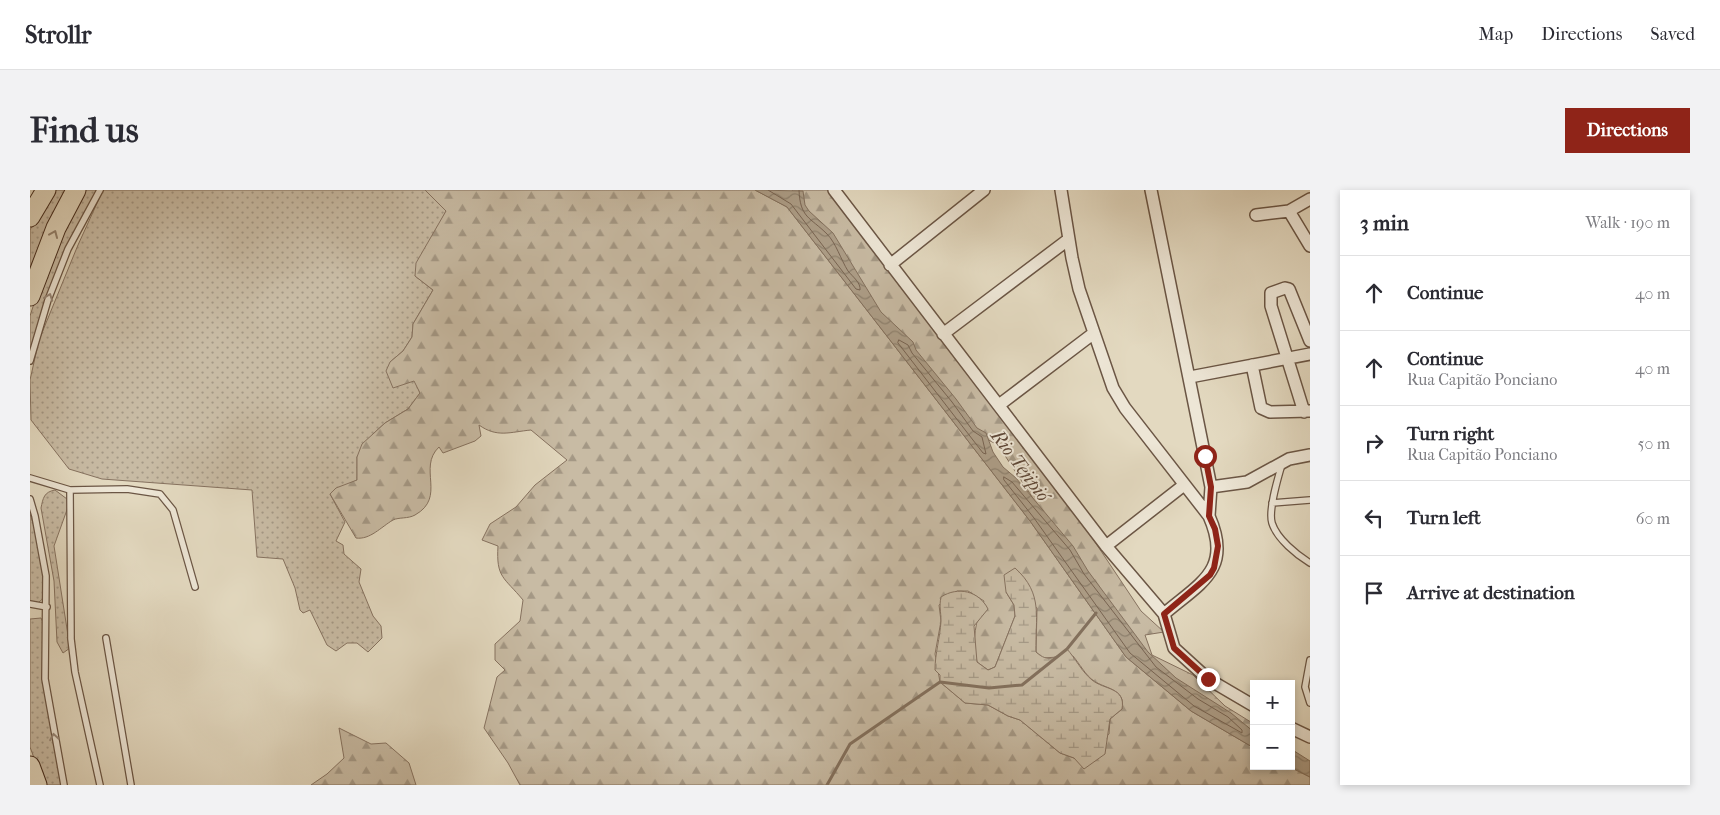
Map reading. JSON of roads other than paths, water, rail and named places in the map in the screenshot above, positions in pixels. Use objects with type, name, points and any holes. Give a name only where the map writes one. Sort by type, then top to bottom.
[{"type":"highway","points":[[30,217],[46,190]]},
{"type":"highway","points":[[30,296],[56,228],[76,190]]},
{"type":"highway","points":[[30,766],[37,785]]},
{"type":"street","points":[[834,190],[1106,546],[1164,614],[1174,648],[1208,679],[1250,704]]},
{"type":"street","points":[[890,265],[984,190]]},
{"type":"street","points":[[1061,190],[1079,289],[1113,388],[1125,408],[1209,516],[1217,537],[1214,568],[1210,575],[1164,614]]},
{"type":"street","points":[[1151,190],[1211,487],[1209,516]]},
{"type":"street","points":[[1256,215],[1290,211],[1310,200]]},
{"type":"street","points":[[1290,211],[1310,246]]},
{"type":"street","points":[[944,334],[1069,239]]},
{"type":"street","points":[[1252,365],[1261,408],[1270,412],[1307,412],[1271,306],[1271,293],[1285,288],[1289,289],[1310,341]]},
{"type":"street","points":[[999,405],[1094,333]]},
{"type":"street","points":[[1190,377],[1310,354]]},
{"type":"street","points":[[1211,487],[1247,482],[1282,462],[1310,455]]},
{"type":"street","points":[[1106,546],[1184,485]]},
{"type":"street","points":[[1295,730],[1310,737]]},
{"type":"lane","points":[[30,361],[48,300],[68,249],[100,190]]},
{"type":"lane","points":[[1282,462],[1272,503],[1272,522],[1287,544],[1310,563]]},
{"type":"lane","points":[[30,478],[70,490],[127,489],[160,494],[173,510],[195,587]]},
{"type":"lane","points":[[70,490],[71,639],[75,672],[100,785]]},
{"type":"lane","points":[[30,499],[45,569],[47,607],[45,679],[64,785]]},
{"type":"lane","points":[[1272,503],[1310,500]]},
{"type":"lane","points":[[30,604],[47,607]]},
{"type":"lane","points":[[106,638],[130,785]]},
{"type":"lane","points":[[1310,660],[1305,687],[1310,703]]},
{"type":"water","name":"Rio Tejipió","points":[[755,190],[803,191],[805,205],[833,233],[881,312],[913,342],[916,350],[977,428],[986,433],[993,452],[1003,467],[1016,478],[1073,546],[1088,571],[1148,652],[1176,678],[1231,713],[1250,729],[1250,746],[1191,711],[1126,657],[1030,521],[787,207]]},
{"type":"water","points":[[1295,752],[1310,761],[1310,777],[1295,770]]},
{"type":"waterway","points":[[827,785],[850,744],[940,682],[989,688],[1022,685],[1067,649],[1096,613]]}]
